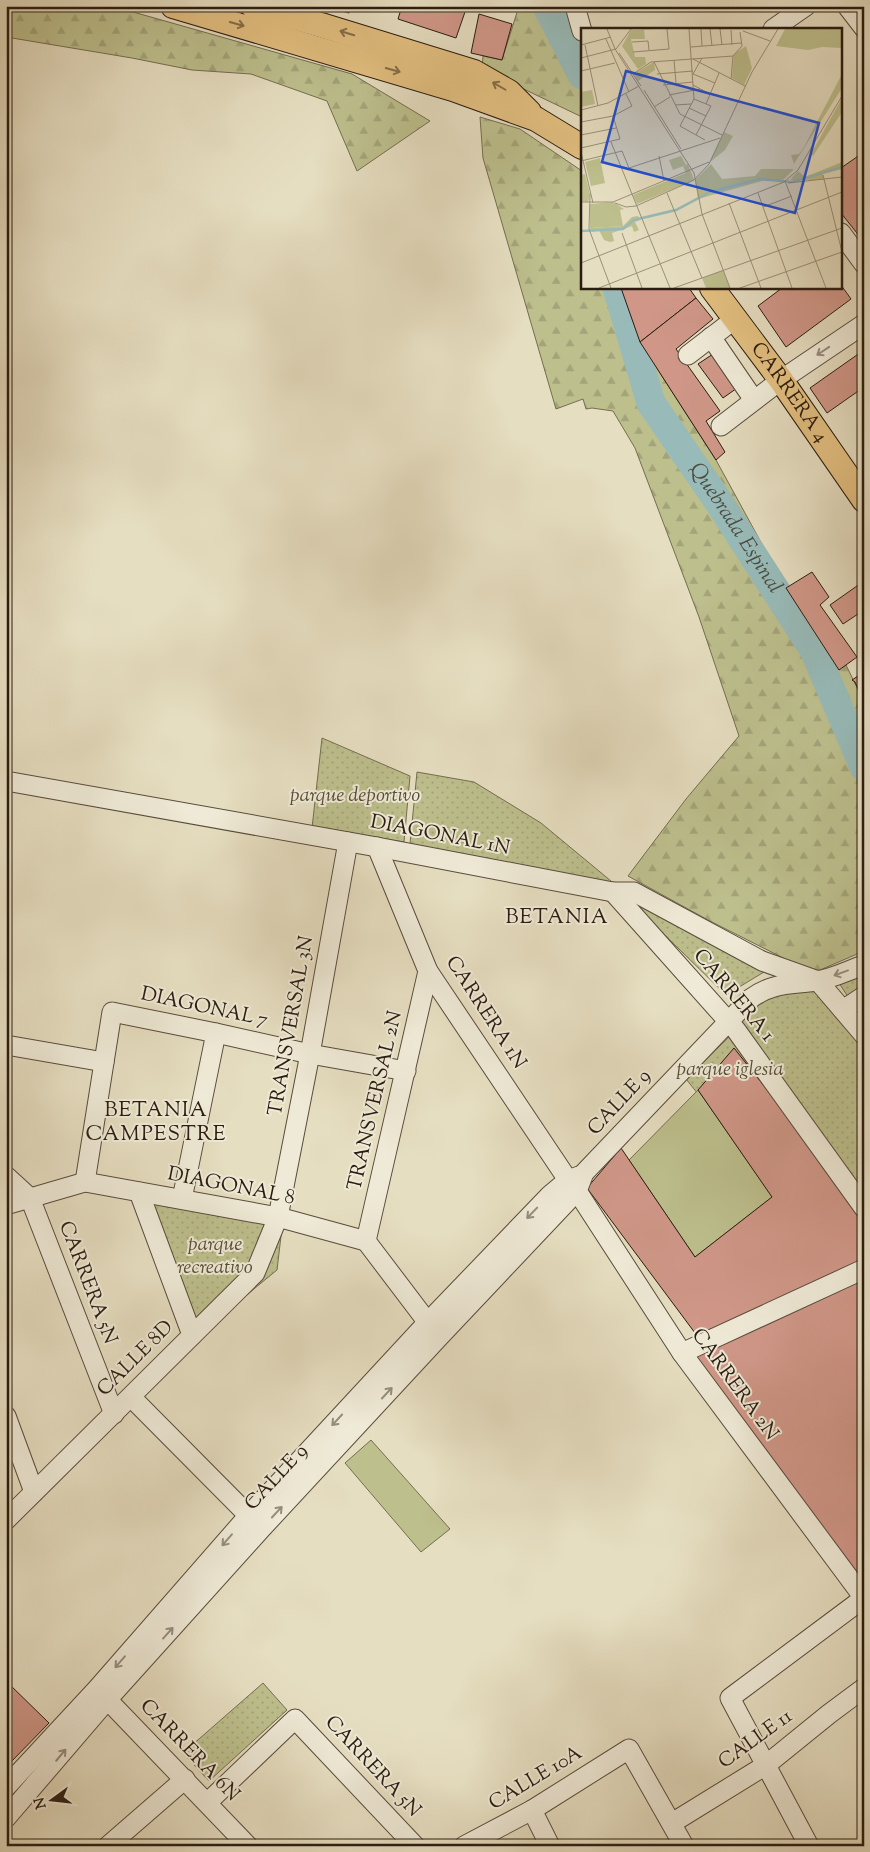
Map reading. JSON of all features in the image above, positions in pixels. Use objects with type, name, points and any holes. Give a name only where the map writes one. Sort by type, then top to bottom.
[{"type":"main road","points":[[173,6],[410,75],[537,119]]},
{"type":"main road","points":[[253,6],[474,72],[509,92],[537,119],[581,146]]},
{"type":"main road","name":"CARRERA 4","points":[[713,289],[781,380],[864,500]]},
{"type":"street","points":[[575,6],[581,28]]},
{"type":"street","points":[[774,28],[806,6]]},
{"type":"street","points":[[848,6],[864,28]]},
{"type":"street","points":[[842,234],[864,264]]},
{"type":"street","points":[[688,355],[735,319]]},
{"type":"street","points":[[721,426],[781,380],[864,324]]},
{"type":"street","points":[[711,337],[754,400]]},
{"type":"street","name":"DIAGONAL 1N","points":[[6,781],[378,847],[612,892],[634,892],[762,961],[818,981]]},
{"type":"street","name":"TRANSVERSAL 3N","points":[[278,1217],[310,1054],[348,842]]},
{"type":"street","name":"CARRERA 1N","points":[[378,847],[428,971],[577,1182]]},
{"type":"street","name":"CARRERA 1","points":[[612,892],[727,1021],[751,1051],[864,1208]]},
{"type":"street","name":"CALLE 9","points":[[7,1786],[102,1694],[255,1521],[433,1330],[577,1182],[727,1021],[762,990],[777,986],[818,981],[864,965]]},
{"type":"street","name":"TRANSVERSAL 2N","points":[[366,1241],[428,971]]},
{"type":"street","points":[[818,981],[864,1035]]},
{"type":"street","points":[[843,1010],[864,996]]},
{"type":"street","name":"DIAGONAL 7","points":[[104,1062],[112,1012],[310,1054],[406,1071]]},
{"type":"street","points":[[182,1199],[216,1033]]},
{"type":"street","points":[[6,1045],[104,1062],[85,1182],[6,1205]]},
{"type":"street","name":"CARRERA 5N","points":[[6,1176],[30,1198],[114,1414]]},
{"type":"street","name":"DIAGONAL 8","points":[[85,1182],[278,1217],[366,1241]]},
{"type":"street","name":"CARRERA 2N","points":[[577,1182],[682,1353],[864,1598],[730,1698],[809,1846]]},
{"type":"street","points":[[139,1192],[192,1335]]},
{"type":"street","name":"CALLE 8D","points":[[6,1520],[255,1273],[278,1217]]},
{"type":"street","points":[[366,1241],[433,1330]]},
{"type":"street","points":[[682,1353],[864,1269]]},
{"type":"street","points":[[131,1397],[255,1521]]},
{"type":"street","points":[[6,1416],[34,1492]]},
{"type":"street","name":"CALLE 11","points":[[672,1824],[766,1765],[864,1688]]},
{"type":"street","name":"CALLE 9","points":[[6,1818],[23,1800],[102,1694]]},
{"type":"street","name":"CARRERA 6N","points":[[102,1694],[208,1802],[248,1846]]},
{"type":"street","name":"CARRERA 5N","points":[[208,1802],[296,1719],[415,1846]]},
{"type":"street","name":"CALLE 10A","points":[[464,1846],[532,1810],[629,1750],[672,1824]]},
{"type":"street","points":[[108,1846],[185,1779]]},
{"type":"street","points":[[7,1786],[23,1800]]},
{"type":"street","points":[[532,1810],[550,1846]]},
{"type":"street","points":[[672,1824],[684,1846]]},
{"type":"green space","points":[[6,6],[112,6],[352,74],[430,121],[357,171],[327,101],[251,74],[192,70],[6,37]]},
{"type":"green space","points":[[519,6],[559,6],[560,32],[554,34],[581,90],[581,117],[482,69],[483,56],[502,60]]},
{"type":"green space","points":[[480,117],[520,129],[581,170],[581,289],[621,289],[640,342],[716,460],[786,588],[839,670],[846,665],[864,702],[864,951],[813,973],[708,920],[628,876],[686,799],[739,736],[699,617],[635,448],[613,411],[586,409],[583,399],[556,409],[483,158]]},
{"type":"green space","name":"parque deportivo","points":[[322,738],[410,776],[404,842],[312,828]]},
{"type":"green space","points":[[417,772],[474,782],[541,823],[617,886],[410,844]]},
{"type":"green space","points":[[634,900],[764,972],[726,995],[631,902]]},
{"type":"green space","points":[[864,976],[864,991],[850,1000],[839,983]]},
{"type":"green space","points":[[815,987],[864,1046],[864,1195],[734,1021],[766,995]]},
{"type":"green space","name":"parque iglesia","points":[[736,1030],[767,1072],[715,1115],[686,1079]]},
{"type":"green space","points":[[698,1090],[772,1197],[695,1257],[629,1160]]},
{"type":"green space","name":"parque recreativo","points":[[139,1192],[283,1219],[277,1270],[200,1334]]},
{"type":"green space","points":[[371,1440],[450,1529],[421,1552],[345,1463]]},
{"type":"green space","points":[[263,1683],[287,1710],[209,1781],[183,1753]]},
{"type":"building","points":[[324,6],[351,6],[349,13]]},
{"type":"building","points":[[402,6],[454,6],[466,9],[456,38],[398,19]]},
{"type":"building","points":[[479,14],[512,24],[502,60],[471,53]]},
{"type":"building","points":[[864,152],[864,242],[842,214],[842,167]]},
{"type":"building","points":[[842,286],[851,299],[786,347],[758,306],[781,289],[842,289]]},
{"type":"building","points":[[621,289],[690,289],[696,298],[640,342]]},
{"type":"building","points":[[696,298],[713,319],[676,349],[720,411],[706,421],[725,452],[716,460],[640,342]]},
{"type":"building","points":[[864,350],[864,387],[827,413],[810,388]]},
{"type":"building","points":[[716,352],[740,386],[723,398],[698,364]]},
{"type":"building","points":[[812,572],[829,597],[820,605],[857,657],[839,670],[786,588]]},
{"type":"building","points":[[864,581],[864,610],[843,624],[830,605]]},
{"type":"building","points":[[864,672],[864,702],[855,682],[852,680]]},
{"type":"building","points":[[734,1048],[864,1212],[864,1270],[701,1341],[587,1188],[621,1148],[695,1257],[772,1197],[698,1090]]},
{"type":"building","points":[[864,1269],[864,1598],[682,1353]]},
{"type":"building","points":[[6,1681],[49,1723],[9,1764],[6,1762]]},
{"type":"waterway","name":"Quebrada Espinal","points":[[547,6],[581,73]]},
{"type":"waterway","name":"Quebrada Espinal","points":[[617,289],[651,403],[720,504],[814,650],[864,767]]},
{"type":"district","name":"BETANIA","points":[[557,918]]},
{"type":"district","name":"BETANIA CAMPESTRE","points":[[156,1123]]}]
